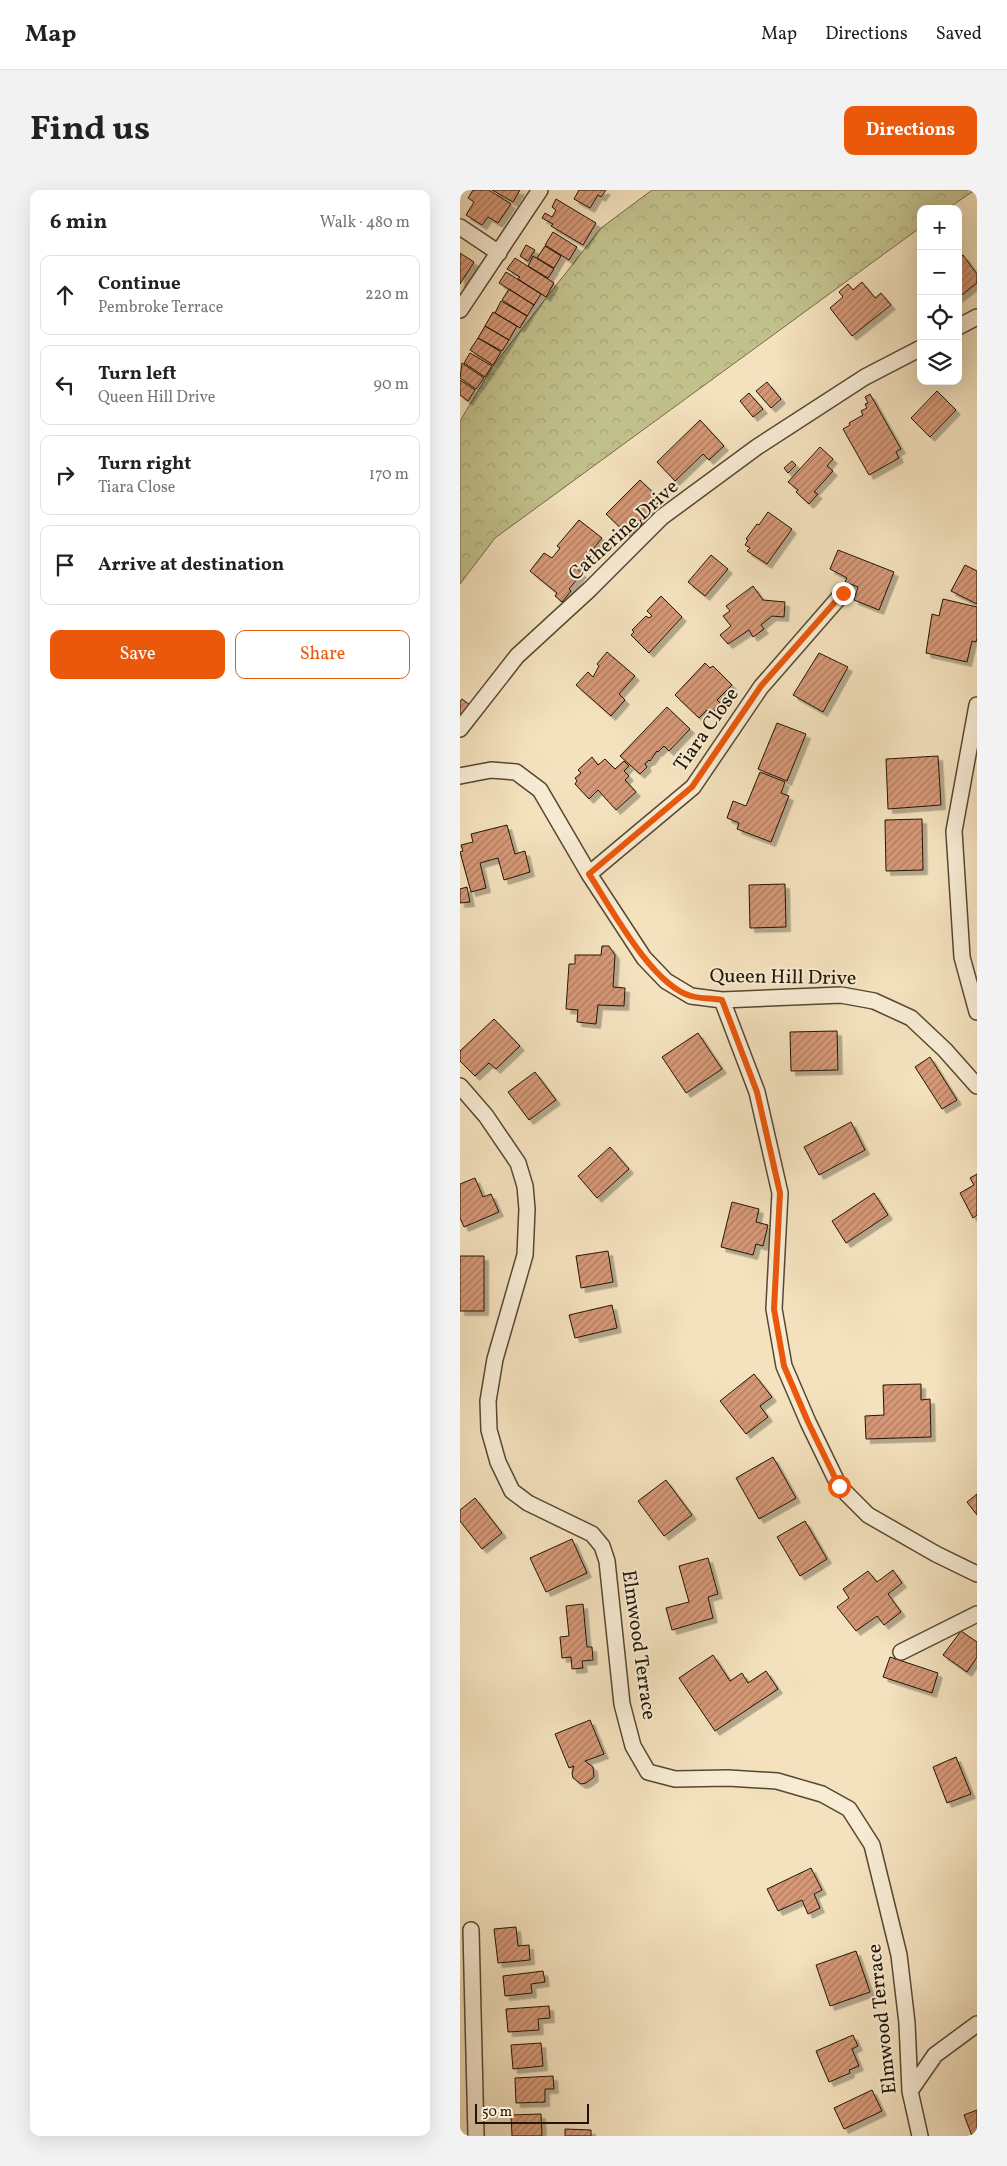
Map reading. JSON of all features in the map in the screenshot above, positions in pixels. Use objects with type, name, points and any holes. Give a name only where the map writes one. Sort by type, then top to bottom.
[{"type":"street","points":[[460,310],[540,190]]},
{"type":"street","points":[[460,227],[499,253]]},
{"type":"street","points":[[962,325],[977,317]]},
{"type":"street","name":"Catherine Drive","points":[[460,729],[517,656],[590,589],[662,517],[757,447],[865,377],[917,350]]},
{"type":"street","name":"Tiara Close","points":[[589,874],[692,787],[761,686],[843,593]]},
{"type":"street","points":[[977,705],[954,831],[962,957],[977,1012]]},
{"type":"street","name":"Queen Hill Drive","points":[[460,776],[491,770],[516,772],[540,790],[589,874],[644,958],[666,981],[690,996],[722,1000],[841,996],[874,1001],[911,1018],[945,1050],[977,1086]]},
{"type":"street","points":[[722,1000],[757,1092],[780,1193],[774,1309],[784,1366],[808,1422],[839,1486],[868,1515],[936,1554],[977,1574]]},
{"type":"street","name":"Elmwood Terrace","points":[[460,1086],[486,1116],[518,1163],[525,1186],[527,1208],[525,1255],[495,1359],[488,1401],[489,1430],[498,1462],[512,1491],[528,1503],[592,1534],[602,1546],[606,1561],[622,1704],[633,1746],[648,1772],[675,1780],[728,1778],[777,1781],[822,1794],[849,1808],[872,1845],[899,1955],[907,2022],[910,2091],[920,2136]]},
{"type":"street","points":[[901,1652],[977,1614]]},
{"type":"street","points":[[471,1930],[476,2136]]},
{"type":"street","points":[[910,2091],[935,2055],[977,2024]]},
{"type":"green space","points":[[652,190],[975,190],[953,205],[917,205],[917,230],[495,538],[460,584],[460,421],[493,366],[601,228]]},
{"type":"building","points":[[473,190],[489,190],[511,204],[498,223],[488,217],[482,225],[466,215],[474,202],[468,198]]},
{"type":"building","points":[[492,190],[520,190],[513,202]]},
{"type":"building","points":[[579,190],[606,190],[601,197],[598,195],[590,208],[574,199]]},
{"type":"building","points":[[556,199],[596,223],[583,245],[551,226],[553,224],[542,218],[545,213],[552,217],[556,210],[552,207]]},
{"type":"building","points":[[553,232],[577,247],[569,260],[545,245]]},
{"type":"building","points":[[526,245],[535,250],[528,261],[520,256]]},
{"type":"building","points":[[545,246],[561,256],[554,268],[537,258]]},
{"type":"building","points":[[460,253],[474,262],[460,284]]},
{"type":"building","points":[[533,256],[554,269],[548,278],[528,266]]},
{"type":"building","points":[[962,256],[977,274],[977,283],[962,295]]},
{"type":"building","points":[[515,258],[554,283],[546,297],[518,279],[520,277],[507,269]]},
{"type":"building","points":[[506,272],[541,294],[534,305],[499,283]]},
{"type":"building","points":[[862,282],[875,298],[881,293],[891,305],[852,336],[830,308],[843,297],[839,292],[848,284],[853,290]]},
{"type":"building","points":[[509,289],[534,305],[527,316],[502,300]]},
{"type":"building","points":[[501,301],[527,316],[520,328],[495,313]]},
{"type":"building","points":[[493,312],[517,326],[509,340],[485,326]]},
{"type":"building","points":[[485,326],[509,340],[502,351],[478,338]]},
{"type":"building","points":[[478,338],[501,352],[493,365],[470,350]]},
{"type":"building","points":[[470,353],[492,366],[485,377],[464,363]]},
{"type":"building","points":[[462,363],[484,378],[476,389],[460,378]]},
{"type":"building","points":[[460,380],[475,390],[468,401],[460,395]]},
{"type":"building","points":[[767,382],[781,399],[771,408],[756,391]]},
{"type":"building","points":[[937,391],[956,410],[930,437],[911,418]]},
{"type":"building","points":[[749,393],[763,409],[753,417],[740,401]]},
{"type":"building","points":[[870,394],[901,449],[896,452],[899,458],[869,475],[843,429],[863,415],[861,411],[867,408],[865,404],[868,403],[865,397]]},
{"type":"building","points":[[700,420],[724,446],[709,460],[703,454],[675,481],[657,462]]},
{"type":"building","points":[[820,447],[833,459],[827,466],[833,471],[814,492],[818,494],[809,504],[796,492],[798,490],[788,482]]},
{"type":"building","points":[[792,461],[796,465],[788,473],[784,468]]},
{"type":"building","points":[[640,480],[661,500],[640,521],[642,524],[639,527],[642,530],[637,535],[633,532],[629,536],[606,514]]},
{"type":"building","points":[[768,512],[792,529],[767,564],[747,551],[750,548],[745,545],[748,540],[746,539]]},
{"type":"building","points":[[579,520],[602,538],[577,569],[582,573],[569,589],[571,591],[562,602],[555,596],[557,593],[530,571],[544,553],[552,558],[560,548],[557,546]]},
{"type":"building","points":[[838,550],[894,572],[879,610],[854,600],[858,587],[845,582],[847,578],[830,569]]},
{"type":"building","points":[[711,555],[728,569],[705,596],[688,582]]},
{"type":"building","points":[[965,565],[977,571],[977,604],[951,591]]},
{"type":"building","points":[[753,586],[763,600],[785,602],[784,617],[772,616],[761,625],[764,629],[753,637],[749,630],[728,644],[720,635],[731,626],[723,616],[730,611],[726,606]]},
{"type":"building","points":[[661,596],[682,617],[649,653],[631,635],[634,632],[632,630],[646,616],[649,618],[652,616],[647,611]]},
{"type":"building","points":[[943,599],[977,607],[977,638],[976,642],[972,641],[967,662],[926,653],[932,614],[939,616]]},
{"type":"building","points":[[607,652],[635,676],[619,694],[625,700],[611,716],[576,685],[588,672],[593,677],[599,666],[597,664]]},
{"type":"building","points":[[819,653],[848,667],[823,712],[793,695]]},
{"type":"building","points":[[705,663],[710,668],[713,666],[732,685],[717,700],[721,704],[711,714],[707,710],[699,718],[675,695]]},
{"type":"building","points":[[462,699],[474,708],[460,726],[460,702]]},
{"type":"building","points":[[667,707],[690,729],[669,751],[664,746],[657,751],[650,761],[645,764],[647,767],[640,774],[620,756]]},
{"type":"building","points":[[777,723],[806,734],[787,781],[758,769]]},
{"type":"building","points":[[938,756],[941,805],[888,809],[886,759]]},
{"type":"building","points":[[592,757],[598,765],[605,759],[615,769],[624,761],[629,766],[624,771],[629,776],[625,780],[636,792],[616,810],[598,790],[589,799],[575,784],[577,781],[575,778],[581,773],[578,770]]},
{"type":"building","points":[[760,772],[785,782],[781,793],[789,796],[771,842],[737,829],[739,823],[727,818],[733,801],[746,806]]},
{"type":"building","points":[[922,819],[923,870],[886,871],[885,820]]},
{"type":"building","points":[[507,825],[515,854],[525,851],[530,872],[504,880],[498,858],[480,863],[486,888],[471,892],[460,852],[463,851],[461,845],[473,842],[471,834]]},
{"type":"building","points":[[785,884],[786,927],[750,928],[749,885]]},
{"type":"building","points":[[467,887],[470,902],[460,903],[460,889]]},
{"type":"building","points":[[602,946],[609,946],[615,955],[613,987],[625,988],[624,1006],[598,1005],[596,1024],[577,1022],[578,1010],[566,1009],[569,964],[575,964],[575,955],[601,955]]},
{"type":"building","points":[[494,1019],[520,1046],[496,1069],[489,1063],[475,1076],[460,1061],[460,1051]]},
{"type":"building","points":[[837,1031],[838,1070],[791,1071],[790,1032]]},
{"type":"building","points":[[698,1033],[722,1069],[686,1093],[662,1057]]},
{"type":"building","points":[[930,1057],[957,1100],[942,1109],[915,1067]]},
{"type":"building","points":[[535,1072],[556,1100],[529,1120],[508,1092]]},
{"type":"building","points":[[851,1122],[865,1150],[819,1175],[804,1147]]},
{"type":"building","points":[[610,1147],[629,1169],[597,1198],[578,1176]]},
{"type":"building","points":[[977,1174],[977,1215],[973,1218],[960,1193],[974,1185],[970,1178]]},
{"type":"building","points":[[475,1178],[483,1197],[491,1194],[499,1212],[464,1227],[460,1218],[460,1184]]},
{"type":"building","points":[[874,1193],[888,1215],[846,1243],[832,1221]]},
{"type":"building","points":[[732,1202],[759,1209],[756,1222],[768,1225],[763,1246],[756,1244],[753,1255],[721,1247]]},
{"type":"building","points":[[608,1251],[613,1282],[581,1288],[576,1256]]},
{"type":"building","points":[[460,1256],[484,1256],[484,1311],[460,1311]]},
{"type":"building","points":[[612,1305],[617,1328],[575,1338],[569,1315]]},
{"type":"building","points":[[754,1374],[772,1397],[760,1406],[768,1417],[746,1434],[720,1401]]},
{"type":"building","points":[[921,1384],[921,1400],[930,1399],[931,1437],[866,1439],[865,1416],[884,1415],[883,1385]]},
{"type":"building","points":[[773,1457],[796,1498],[759,1519],[736,1478]]},
{"type":"building","points":[[666,1480],[692,1515],[664,1536],[638,1501]]},
{"type":"building","points":[[977,1494],[977,1515],[967,1502]]},
{"type":"building","points":[[475,1498],[502,1533],[482,1549],[460,1521],[460,1510]]},
{"type":"building","points":[[805,1521],[827,1559],[800,1576],[777,1537]]},
{"type":"building","points":[[572,1539],[587,1573],[546,1592],[530,1558]]},
{"type":"building","points":[[708,1558],[718,1594],[708,1597],[713,1618],[672,1630],[666,1608],[689,1602],[679,1566]]},
{"type":"building","points":[[893,1570],[902,1583],[888,1594],[901,1612],[884,1625],[877,1616],[856,1631],[837,1607],[849,1598],[843,1589],[868,1571],[877,1582]]},
{"type":"building","points":[[583,1604],[587,1647],[592,1647],[593,1660],[582,1661],[583,1668],[572,1669],[571,1657],[562,1658],[560,1637],[569,1636],[566,1606]]},
{"type":"building","points":[[961,1631],[977,1642],[977,1657],[967,1672],[943,1655]]},
{"type":"building","points":[[713,1655],[730,1681],[742,1673],[748,1683],[766,1671],[778,1689],[715,1731],[679,1678]]},
{"type":"building","points":[[890,1657],[938,1673],[932,1693],[883,1677]]},
{"type":"building","points":[[590,1720],[604,1754],[585,1761],[593,1767],[594,1777],[581,1784],[573,1778],[574,1766],[569,1768],[555,1734]]},
{"type":"building","points":[[956,1757],[971,1794],[947,1803],[933,1767]]},
{"type":"building","points":[[811,1868],[822,1890],[814,1894],[820,1908],[808,1914],[802,1900],[778,1911],[767,1889]]},
{"type":"building","points":[[516,1927],[518,1946],[529,1945],[530,1960],[498,1963],[494,1929]]},
{"type":"building","points":[[856,1951],[870,1992],[830,2006],[816,1965]]},
{"type":"building","points":[[543,1971],[545,1982],[531,1984],[532,1993],[505,1996],[503,1976]]},
{"type":"building","points":[[549,2006],[550,2018],[538,2019],[539,2030],[508,2032],[506,2009]]},
{"type":"building","points":[[853,2035],[858,2046],[852,2049],[859,2066],[849,2070],[850,2073],[829,2082],[816,2051]]},
{"type":"building","points":[[541,2043],[543,2066],[513,2069],[511,2045]]},
{"type":"building","points":[[553,2076],[554,2089],[545,2089],[545,2102],[516,2103],[515,2078]]},
{"type":"building","points":[[872,2090],[882,2111],[844,2129],[834,2108]]},
{"type":"building","points":[[977,2110],[977,2136],[972,2136],[964,2115]]},
{"type":"building","points":[[541,2114],[542,2136],[512,2136],[511,2115]]},
{"type":"building","points":[[565,2129],[591,2130],[591,2136],[565,2136]]},
{"type":"route","points":[[839,1486],[808,1422],[784,1366],[774,1309],[780,1193],[757,1092],[722,1000],[690,996],[666,981],[644,958],[589,874],[692,787],[761,686],[843,593]]}]
